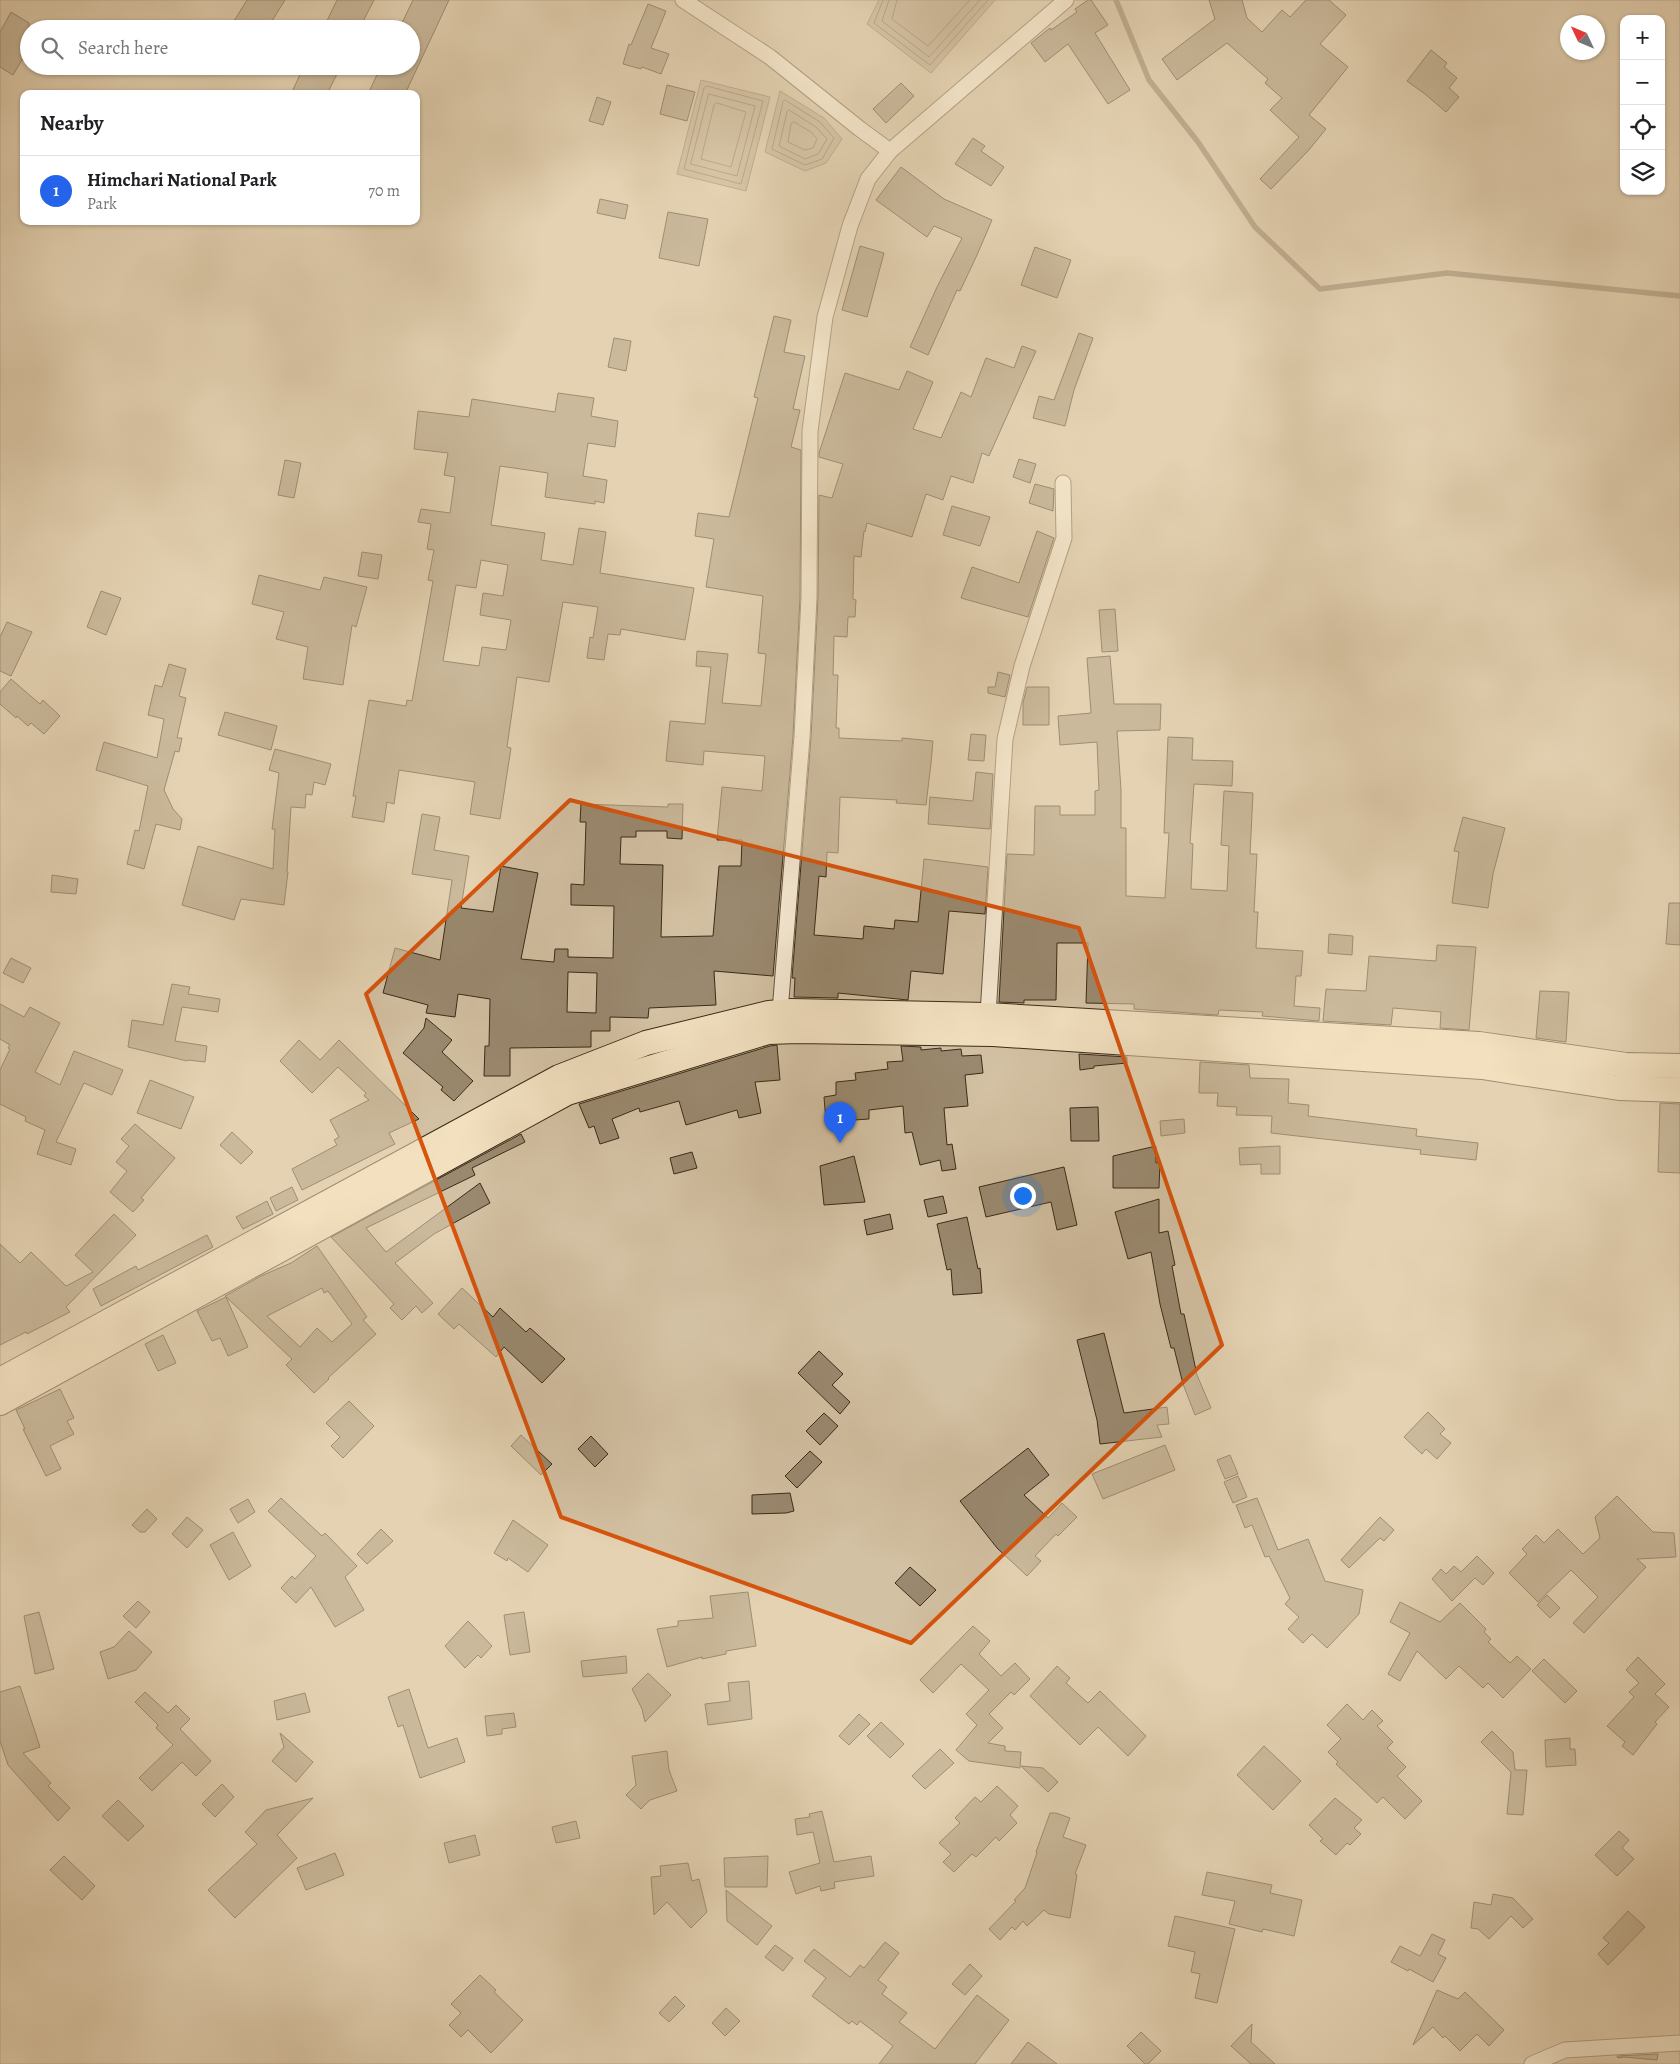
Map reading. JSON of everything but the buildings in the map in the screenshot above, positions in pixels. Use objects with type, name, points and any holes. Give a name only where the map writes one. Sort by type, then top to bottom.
[{"type":"main road","points":[[0,1380],[560,1077],[646,1042],[780,1012],[988,1014],[1479,1044],[1626,1065],[1680,1066]]},
{"type":"main road","points":[[0,1403],[567,1093],[768,1032],[1013,1036],[1482,1067],[1620,1088],[1680,1090]]},
{"type":"street","points":[[684,0],[770,57],[890,151]]},
{"type":"street","points":[[780,1012],[802,737],[809,598],[810,431],[825,317],[850,226],[868,180],[890,151],[1066,0]]},
{"type":"street","points":[[988,1014],[1005,739],[1022,666],[1064,538],[1063,483]]},
{"type":"street","points":[[1532,2064],[1565,2050],[1680,2043]]},
{"type":"highlighted area","points":[[570,800],[1079,928],[1222,1345],[911,1643],[561,1517],[366,994]]},
{"type":"shaded area","points":[[0,0],[1680,0],[1680,2064],[0,2064]]},
{"type":"water","points":[[879,0],[995,0],[931,73],[867,24]]},
{"type":"water","points":[[701,80],[770,97],[746,191],[677,174]]},
{"type":"water","points":[[780,91],[824,118],[842,139],[826,163],[805,171],[765,152]]},
{"type":"waterway","points":[[1116,0],[1149,80],[1198,142],[1255,227],[1320,289],[1447,273],[1680,296]]},
{"type":"place","name":"Himchari National Park","points":[[840,1143]]}]
